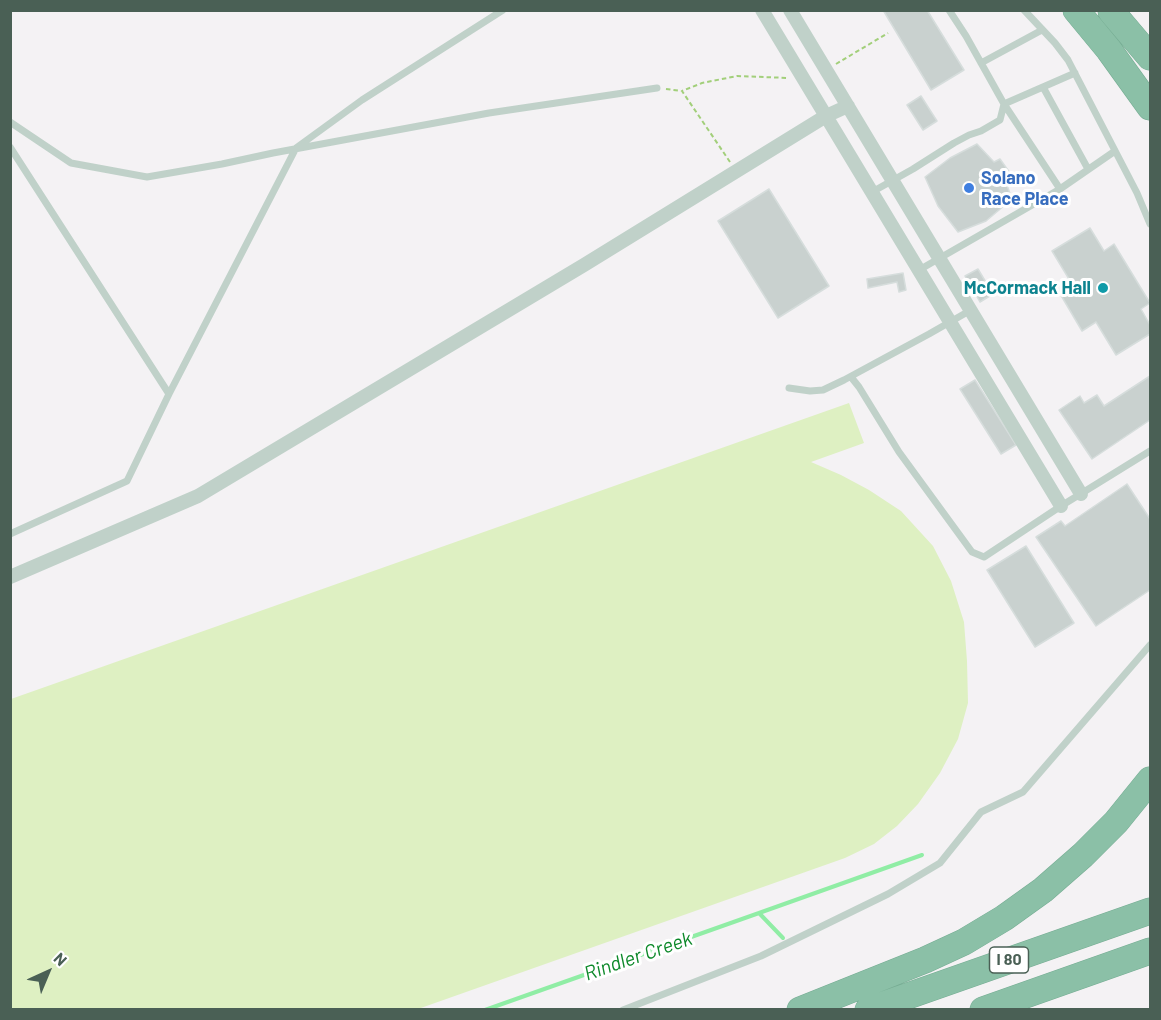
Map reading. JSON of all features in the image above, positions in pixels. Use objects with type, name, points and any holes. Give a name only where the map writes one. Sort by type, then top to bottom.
[{"type":"highway","points":[[1076,10],[1150,107]]},
{"type":"highway","points":[[1111,11],[1150,50]]},
{"type":"highway","points":[[1111,11],[1150,57]]},
{"type":"highway","points":[[800,1010],[925,960],[964,942],[1004,918],[1043,890],[1083,855],[1116,822],[1150,780]]},
{"type":"highway","name":"I 80","points":[[868,1010],[1150,911]]},
{"type":"highway","name":"I 80","points":[[983,1010],[1150,951]]},
{"type":"street","points":[[762,10],[1061,506]]},
{"type":"street","points":[[790,10],[1081,494]]},
{"type":"street","points":[[10,577],[198,496],[554,283],[826,116],[848,106]]},
{"type":"lane","points":[[10,534],[126,481],[296,148],[362,100],[503,10]]},
{"type":"lane","points":[[949,10],[1004,104],[1060,189]]},
{"type":"lane","points":[[1024,10],[1068,60],[1137,193],[1150,224]]},
{"type":"lane","points":[[981,63],[1042,30]]},
{"type":"lane","points":[[1004,104],[1075,73]]},
{"type":"lane","points":[[1043,87],[1088,169]]},
{"type":"lane","points":[[10,122],[71,163],[147,177],[489,113],[657,88]]},
{"type":"lane","points":[[872,192],[954,143],[981,132],[1000,120],[1004,104]]},
{"type":"lane","points":[[10,147],[169,394]]},
{"type":"lane","points":[[919,270],[1060,189],[1115,151]]},
{"type":"lane","points":[[789,388],[822,390],[970,310]]},
{"type":"lane","points":[[851,376],[899,452],[972,552],[984,557],[1150,451]]},
{"type":"lane","points":[[623,1010],[761,956],[928,872],[939,863],[981,812],[1023,792],[1150,645]]},
{"type":"path","points":[[826,69],[888,33]]},
{"type":"path","points":[[657,88],[682,91],[702,83],[737,76],[804,79]]},
{"type":"path","points":[[682,91],[736,171]]},
{"type":"green space","points":[[849,403],[864,443],[811,462],[869,490],[901,511],[933,546],[951,581],[964,622],[967,661],[968,703],[958,739],[940,773],[918,804],[897,826],[874,844],[845,858],[418,1009],[11,1009],[11,699]]},
{"type":"building","points":[[883,10],[927,10],[964,70],[931,90]]},
{"type":"building","points":[[921,96],[937,121],[923,130],[907,105]]},
{"type":"building","name":"Solano Race Place","points":[[977,144],[994,162],[1000,159],[1010,173],[1004,177],[1012,199],[986,221],[958,232],[938,206],[925,177],[950,158]]},
{"type":"building","points":[[769,189],[829,286],[778,318],[718,221]]},
{"type":"building","name":"McCormack Hall","points":[[1090,228],[1104,251],[1114,244],[1150,303],[1141,309],[1150,325],[1150,334],[1116,355],[1096,322],[1082,331],[1059,292],[1072,284],[1052,251]]},
{"type":"building","points":[[978,269],[993,294],[980,302],[965,276]]},
{"type":"building","points":[[903,273],[906,290],[899,292],[897,282],[868,288],[867,279]]},
{"type":"building","points":[[1150,376],[1150,420],[1092,459],[1059,410],[1080,396],[1084,403],[1097,395],[1104,406]]},
{"type":"building","points":[[975,380],[1016,445],[1001,454],[960,389]]},
{"type":"building","points":[[1127,484],[1150,519],[1150,590],[1096,626],[1036,537],[1061,521],[1065,526]]},
{"type":"building","points":[[1026,546],[1074,623],[1035,647],[987,570]]},
{"type":"waterway","points":[[759,913],[922,855]]},
{"type":"waterway","name":"Rindler Creek","points":[[485,1010],[759,913],[783,938]]},
{"type":"place","name":"Solano Race Place","points":[[969,188]]},
{"type":"place","name":"McCormack Hall","points":[[1103,288]]}]
